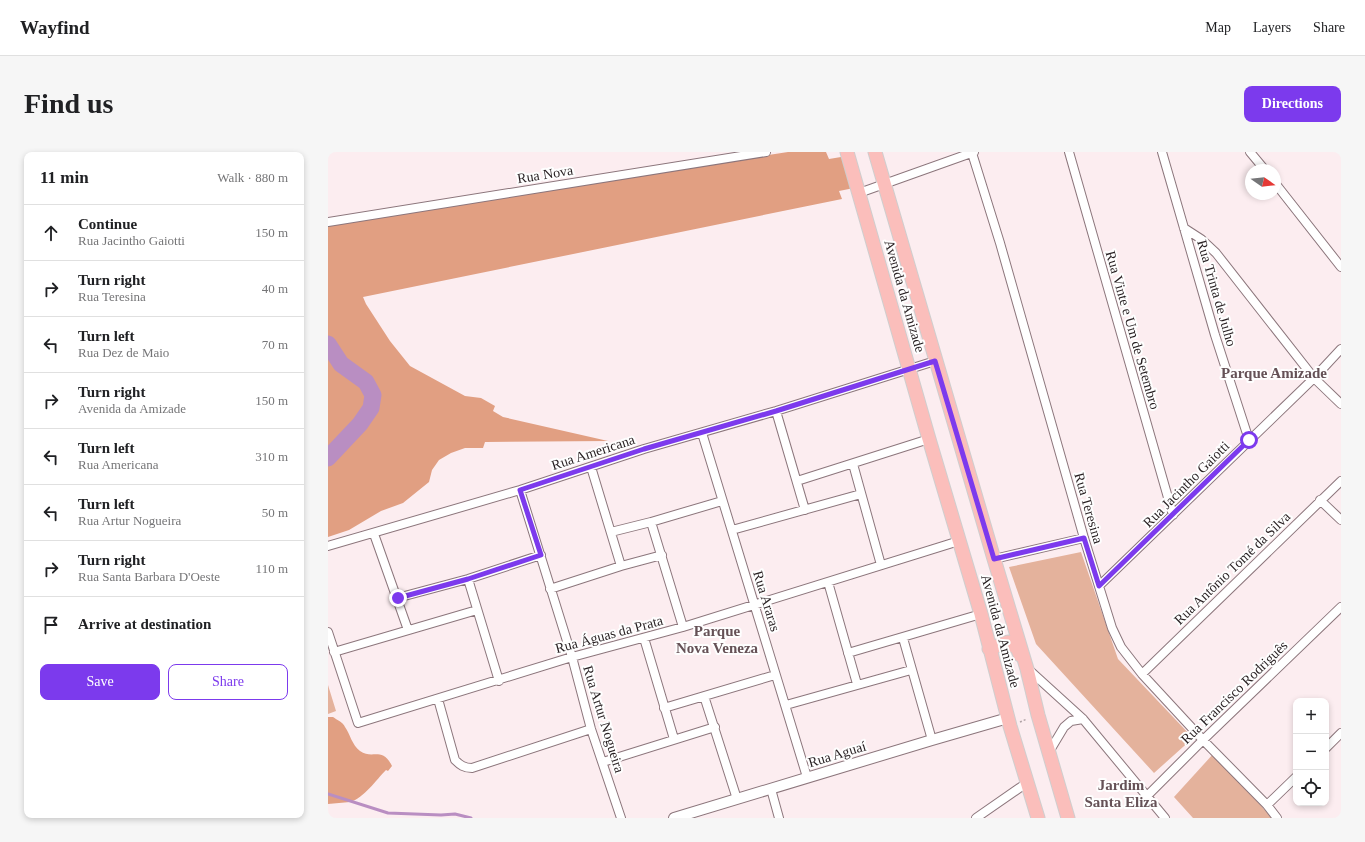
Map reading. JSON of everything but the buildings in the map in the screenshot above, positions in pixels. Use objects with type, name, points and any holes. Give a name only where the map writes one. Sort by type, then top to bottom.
[{"type":"main road","name":"Avenida da Amizade","points":[[847,152],[981,614],[1009,722],[1038,818]]},
{"type":"main road","name":"Avenida da Amizade","points":[[875,152],[935,361],[1027,669],[1038,715],[1068,818]]},
{"type":"main road","points":[[990,649],[1008,642],[1012,643],[1027,669]]},
{"type":"street","name":"Rua Nova","points":[[328,222],[766,152]]},
{"type":"street","points":[[859,193],[973,152]]},
{"type":"street","name":"Rua Teresina","points":[[973,152],[1084,538],[1112,628],[1122,647],[1142,674],[1203,740],[1267,805],[1277,818]]},
{"type":"street","name":"Rua Vinte e Um de Setembro","points":[[1068,152],[1173,515]]},
{"type":"street","name":"Rua Trinta de Julho","points":[[1162,152],[1215,335],[1249,440]]},
{"type":"street","points":[[1250,152],[1259,164]]},
{"type":"street","points":[[1281,191],[1341,267]]},
{"type":"street","points":[[1184,228],[1201,239],[1216,253],[1314,378],[1341,404]]},
{"type":"street","name":"Rua Jacintho Gaiotti","points":[[1099,586],[1314,378],[1341,349]]},
{"type":"street","name":"Rua Americana","points":[[328,546],[374,534],[520,490],[644,449],[776,411],[935,361]]},
{"type":"street","points":[[776,411],[805,510]]},
{"type":"street","name":"Rua Araras","points":[[702,433],[807,777]]},
{"type":"street","points":[[797,481],[929,439]]},
{"type":"street","points":[[853,464],[881,565]]},
{"type":"street","points":[[591,467],[621,566]]},
{"type":"street","name":"Rua Antônio Tomé da Silva","points":[[1142,674],[1341,481]]},
{"type":"street","name":"Rua Artur Nogueira","points":[[520,490],[572,658],[591,729],[621,818]]},
{"type":"street","points":[[732,530],[861,494]]},
{"type":"street","points":[[1320,500],[1341,520]]},
{"type":"street","points":[[611,532],[722,501]]},
{"type":"street","points":[[651,522],[683,627]]},
{"type":"street","points":[[374,534],[398,598],[408,630]]},
{"type":"street","points":[[994,559],[1084,538]]},
{"type":"street","name":"Rua Águas da Prata","points":[[334,652],[358,723],[572,658],[683,627],[959,541]]},
{"type":"street","points":[[398,598],[468,579],[541,555]]},
{"type":"street","points":[[550,589],[621,566],[662,555]]},
{"type":"street","points":[[468,579],[476,610],[499,680]]},
{"type":"street","points":[[828,582],[857,684]]},
{"type":"street","name":"Rua Francisco Rodriguês","points":[[1146,797],[1341,607]]},
{"type":"street","points":[[328,632],[334,652],[476,610]]},
{"type":"street","points":[[848,653],[981,614]]},
{"type":"street","points":[[644,638],[674,739]]},
{"type":"street","points":[[903,638],[932,740]]},
{"type":"street","points":[[1027,669],[1083,719],[1146,797],[1165,818]]},
{"type":"street","points":[[786,705],[911,670]]},
{"type":"street","points":[[664,708],[775,675]]},
{"type":"street","points":[[704,696],[737,799]]},
{"type":"street","points":[[438,699],[455,760],[467,768],[472,768],[591,729]]},
{"type":"street","points":[[1049,752],[1064,727],[1071,721],[1083,719]]},
{"type":"street","name":"Rua Aguaí","points":[[674,818],[695,815],[737,799],[932,740],[1009,722]]},
{"type":"street","points":[[602,762],[715,727]]},
{"type":"street","points":[[1329,745],[1341,733]]},
{"type":"street","points":[[1267,805],[1293,780]]},
{"type":"street","points":[[976,818],[1028,782]]},
{"type":"street","points":[[771,789],[779,818]]},
{"type":"path","points":[[1009,722],[1038,715]]},
{"type":"shaded area","points":[[788,152],[826,152],[829,159],[847,156],[854,188],[839,191],[842,199],[363,297],[390,341],[410,366],[465,396],[481,398],[495,406],[493,411],[503,417],[608,441],[485,442],[483,448],[465,448],[451,453],[439,460],[432,470],[429,482],[403,503],[381,511],[349,530],[328,537],[328,223]]},
{"type":"shaded area","points":[[1081,552],[1118,659],[1193,738],[1154,773],[1036,644],[1009,567]]},
{"type":"shaded area","points":[[328,685],[336,711],[328,714]]},
{"type":"shaded area","points":[[328,717],[333,717],[343,724],[355,746],[360,751],[384,756],[392,766],[388,771],[386,770],[365,793],[350,802],[328,804]]},
{"type":"shaded area","points":[[1214,753],[1272,818],[1193,818],[1174,797]]},
{"type":"waterway","points":[[328,344],[341,364],[366,382],[373,395],[371,408],[360,424],[328,458]]},
{"type":"waterway","points":[[328,794],[388,813],[441,815],[455,814],[471,818]]},
{"type":"district","name":"Parque Amizade","points":[[1274,373]]},
{"type":"district","name":"Parque Nova Veneza","points":[[717,640]]},
{"type":"district","name":"Jardim Santa Eliza","points":[[1121,794]]},
{"type":"route","points":[[398,598],[468,579],[541,555],[520,490],[644,449],[776,411],[935,361],[994,559],[1084,538],[1099,586],[1249,440]]}]
